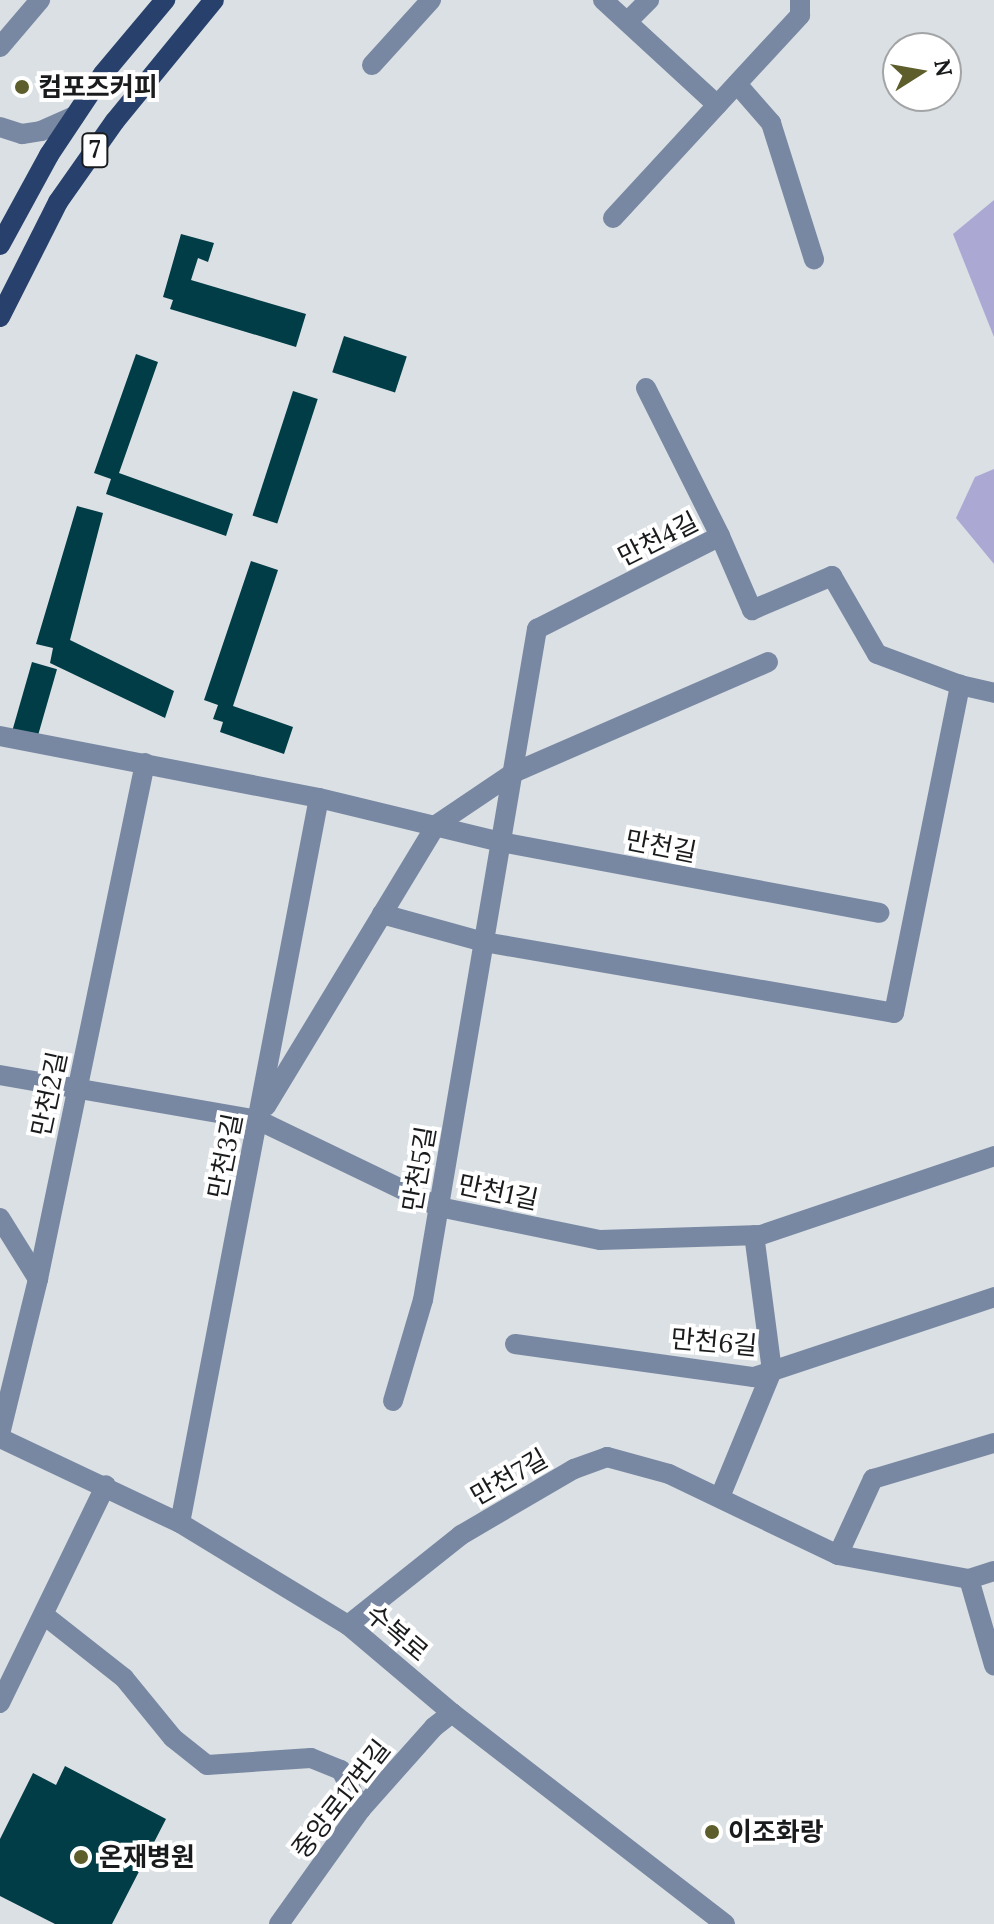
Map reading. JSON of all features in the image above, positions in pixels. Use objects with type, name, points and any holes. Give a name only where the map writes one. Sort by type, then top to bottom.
[{"type":"main road","name":"7","points":[[0,245],[103,74],[165,0]]},
{"type":"main road","name":"7","points":[[0,317],[58,202],[115,121],[214,0]]},
{"type":"street","points":[[0,47],[40,0]]},
{"type":"street","points":[[372,65],[431,0]]},
{"type":"street","points":[[603,0],[717,105]]},
{"type":"street","points":[[628,21],[649,0]]},
{"type":"street","points":[[613,218],[800,15],[800,0]]},
{"type":"street","points":[[737,84],[771,123],[814,259]]},
{"type":"street","points":[[0,127],[22,134],[41,131],[75,116]]},
{"type":"street","points":[[646,388],[720,536]]},
{"type":"street","name":"만천4길","points":[[513,773],[537,629],[720,536],[752,610],[832,576],[877,654],[960,685],[994,693]]},
{"type":"street","points":[[258,1120],[436,825],[513,773],[768,662]]},
{"type":"street","points":[[382,914],[484,942],[894,1013],[960,685]]},
{"type":"street","name":"만천길","points":[[0,736],[319,798],[501,842],[879,913]]},
{"type":"street","name":"만천2길","points":[[0,1436],[38,1279],[145,763]]},
{"type":"street","name":"만천5길","points":[[393,1401],[423,1300],[513,773]]},
{"type":"street","name":"만천3길","points":[[180,1523],[319,798]]},
{"type":"street","name":"만천1길","points":[[0,1075],[258,1120],[439,1207],[600,1240],[754,1235],[994,1156]]},
{"type":"street","points":[[0,1218],[38,1279]]},
{"type":"street","points":[[720,1497],[772,1371],[754,1235]]},
{"type":"street","name":"만천6길","points":[[515,1344],[754,1377],[994,1297]]},
{"type":"street","name":"수복로","points":[[0,1436],[180,1523],[348,1625],[452,1713],[725,1924]]},
{"type":"street","points":[[838,1555],[873,1479],[994,1443]]},
{"type":"street","name":"만천7길","points":[[348,1625],[461,1535],[574,1469],[607,1457],[669,1474],[838,1555],[969,1579],[994,1571]]},
{"type":"street","points":[[0,1703],[106,1485]]},
{"type":"street","points":[[969,1579],[994,1665]]},
{"type":"street","points":[[44,1615],[124,1678],[173,1738],[207,1765],[311,1758],[341,1770],[361,1809]]},
{"type":"street","name":"중앙로17번길","points":[[279,1924],[361,1809],[434,1727],[452,1713]]},
{"type":"shaded area","points":[[994,200],[994,337],[953,234]]},
{"type":"shaded area","points":[[994,469],[994,564],[956,518],[975,477]]},
{"type":"building","points":[[181,234],[214,243],[208,262],[198,258],[191,280],[306,314],[296,347],[170,309],[173,300],[163,297]]},
{"type":"building","points":[[344,336],[407,356],[395,393],[332,372]]},
{"type":"building","points":[[136,354],[158,362],[119,473],[233,514],[226,536],[106,494],[111,479],[94,473]]},
{"type":"building","points":[[293,391],[318,399],[277,524],[253,516]]},
{"type":"building","points":[[77,506],[103,513],[70,640],[174,691],[165,718],[50,663],[53,648],[36,644]]},
{"type":"building","points":[[251,561],[278,570],[233,706],[293,727],[284,754],[220,732],[223,722],[213,719],[218,705],[204,700]]},
{"type":"building","points":[[32,662],[57,669],[37,737],[12,730]]},
{"type":"building","points":[[65,1766],[166,1819],[112,1924],[55,1924],[0,1896],[0,1839],[33,1773],[56,1785]]},
{"type":"place","name":"컴포즈커피","points":[[22,87]]},
{"type":"place","name":"이조화랑","points":[[712,1832]]},
{"type":"place","name":"온재병원","points":[[81,1857]]}]
